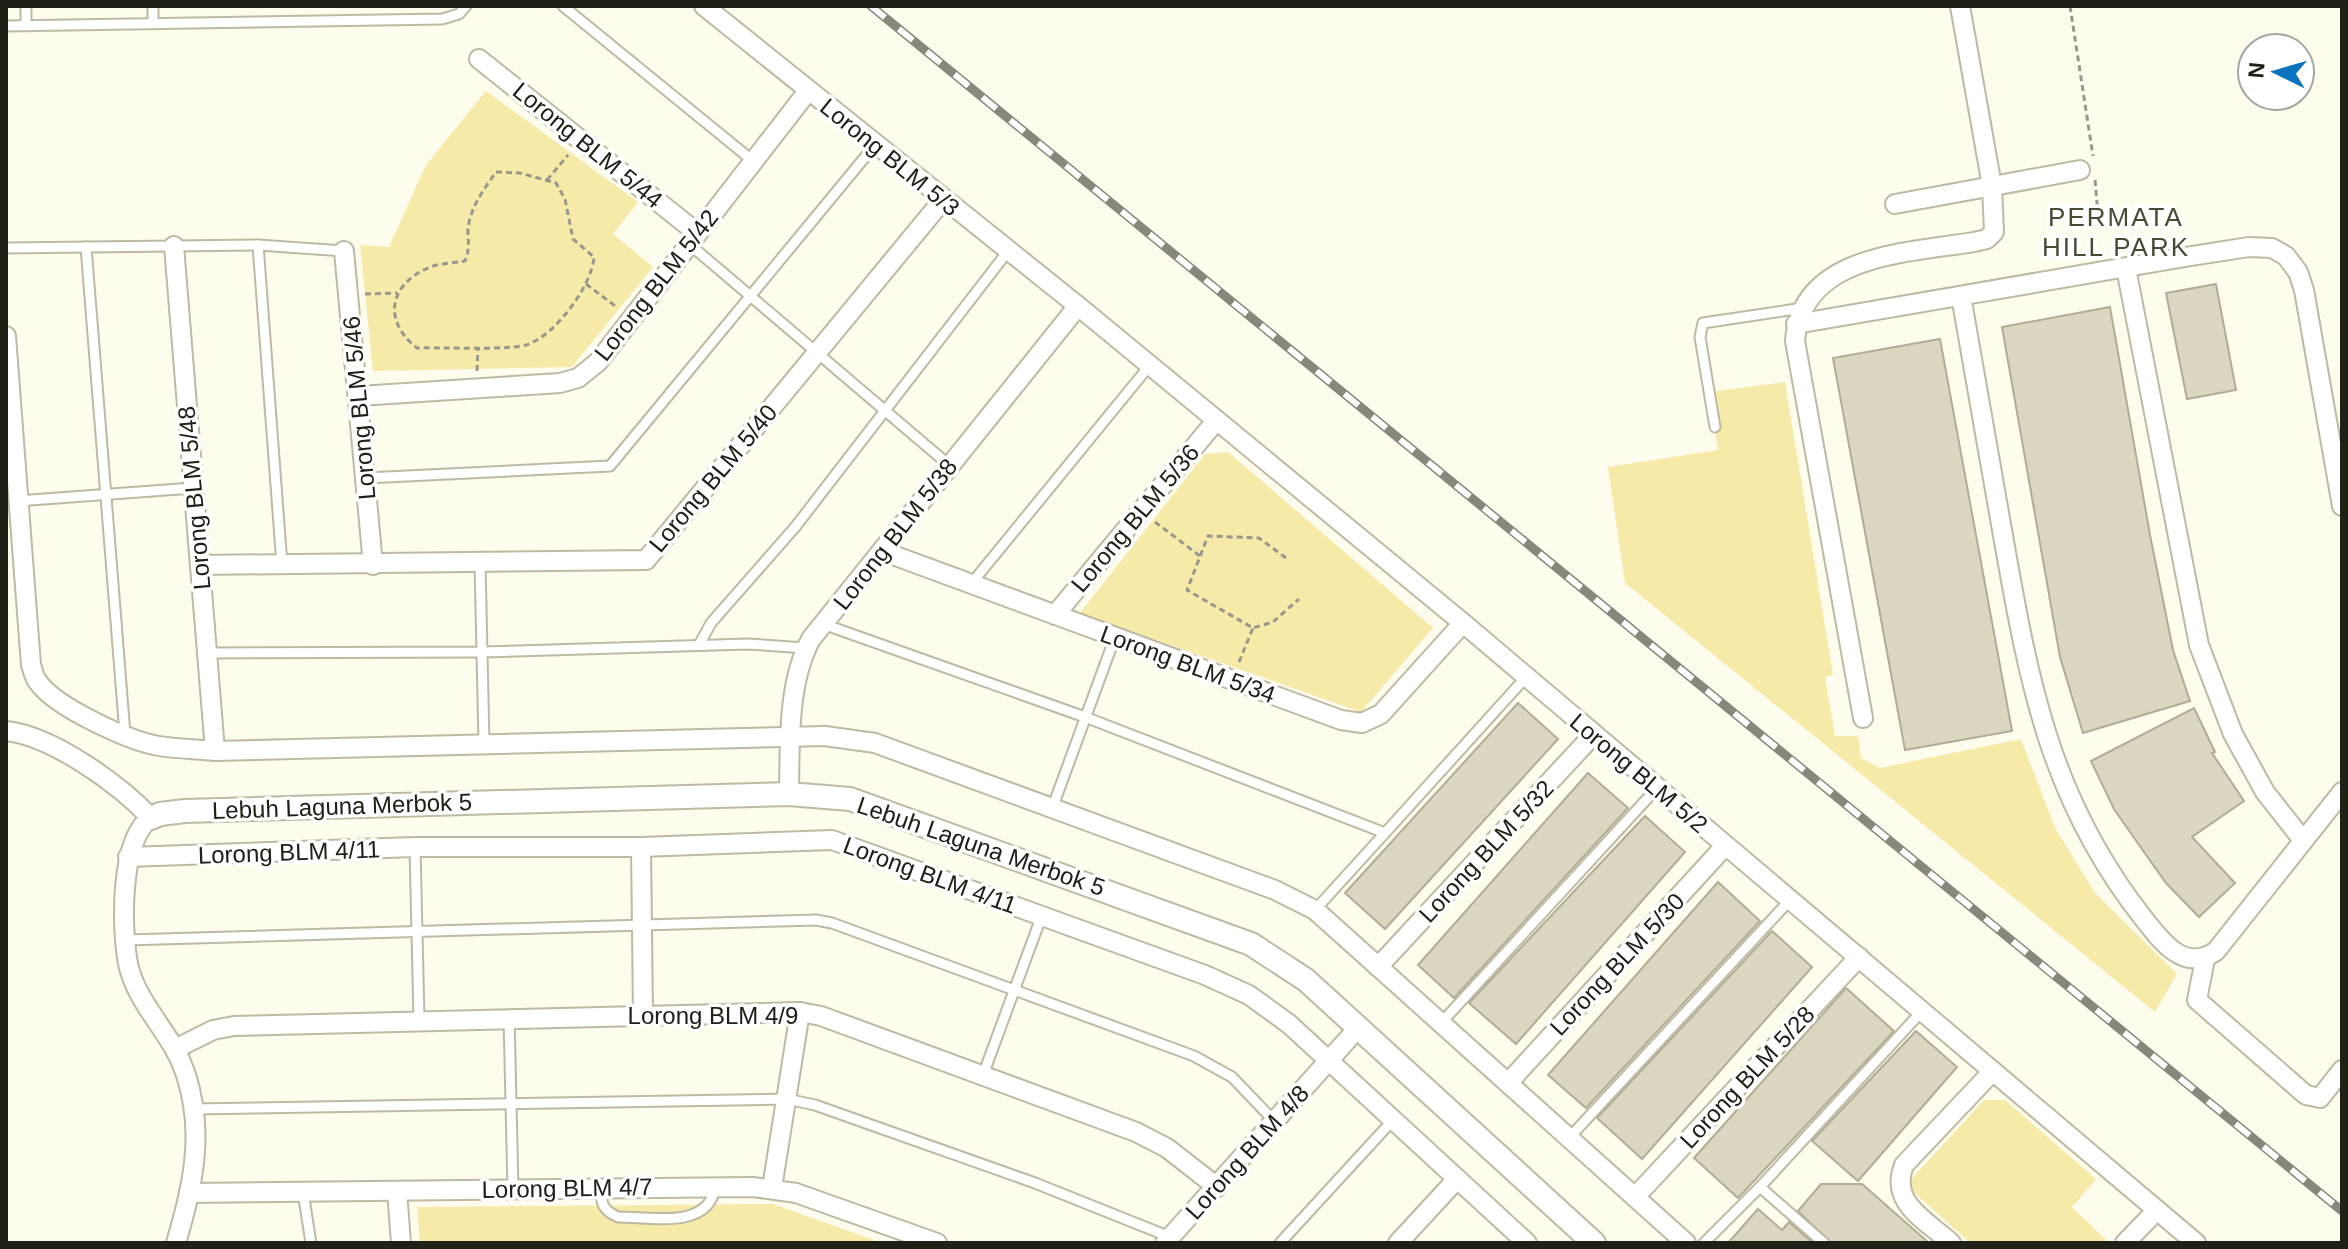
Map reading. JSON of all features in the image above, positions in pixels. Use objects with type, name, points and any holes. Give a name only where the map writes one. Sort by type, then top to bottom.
[{"type":"street","name":"Lorong BLM 5/3","points":[[704,6],[942,201],[1078,306]]},
{"type":"street","points":[[1863,718],[1795,341],[1799,316],[1818,288],[1845,268],[1869,260],[1987,239],[1996,223],[1960,6]]},
{"type":"street","name":"Lorong BLM 5/44","points":[[479,59],[581,139],[692,237]]},
{"type":"street","name":"Lorong BLM 5/42","points":[[359,396],[560,383],[578,378],[598,362],[808,91]]},
{"type":"street","points":[[1895,204],[2080,170]]},
{"type":"street","name":"Lorong BLM 5/40","points":[[200,565],[646,560],[942,201]]},
{"type":"street","name":"Lorong BLM 5/48","points":[[174,246],[215,751]]},
{"type":"street","points":[[1799,316],[1961,296],[2249,247],[2272,248],[2286,256],[2304,290],[2342,506]]},
{"type":"street","name":"Lorong BLM 5/46","points":[[344,251],[373,565]]},
{"type":"street","points":[[2126,268],[2199,645],[2233,734],[2265,792],[2302,839]]},
{"type":"street","points":[[1961,296],[2020,635],[2039,719],[2058,774],[2103,860],[2147,924],[2173,952],[2190,959],[2205,959],[2216,951],[2342,792]]},
{"type":"street","name":"Lorong BLM 5/2","points":[[1078,306],[1924,1009],[2196,1243]]},
{"type":"street","name":"Lorong BLM 5/38","points":[[789,794],[790,737],[806,648],[1078,306]]},
{"type":"street","points":[[6,336],[27,638],[37,682],[83,715],[125,737],[159,746],[215,751],[825,736],[875,743],[1275,890],[1315,910],[1686,1243]]},
{"type":"street","name":"Lorong BLM 5/36","points":[[1055,615],[1215,422]]},
{"type":"street","name":"Lorong BLM 5/34","points":[[882,551],[1232,681],[1341,720],[1362,723],[1381,714],[1463,623]]},
{"type":"street","points":[[6,731],[45,742],[134,800],[151,818],[143,823],[128,857],[126,940],[129,969],[143,1000],[175,1049],[194,1109],[195,1155],[176,1243]]},
{"type":"street","name":"Lorong BLM 5/32","points":[[1378,967],[1594,734]]},
{"type":"street","name":"Lebuh Laguna Merbok 5","points":[[151,818],[185,811],[789,794],[850,799],[1251,944],[1306,980],[1594,1243]]},
{"type":"street","name":"Lorong BLM 4/11","points":[[128,857],[415,847],[641,847],[832,840],[1205,975],[1249,995],[1289,1024],[1457,1179],[1517,1240]]},
{"type":"street","name":"Lorong BLM 5/30","points":[[1508,1083],[1725,846]]},
{"type":"street","points":[[641,847],[643,1015]]},
{"type":"street","name":"Lorong BLM 5/28","points":[[1635,1197],[1859,957]]},
{"type":"street","points":[[2205,959],[2197,1000],[2306,1095],[2320,1098],[2342,1070]]},
{"type":"street","points":[[772,1188],[800,1012]]},
{"type":"street","name":"Lorong BLM 4/9","points":[[175,1049],[213,1030],[234,1026],[419,1019],[800,1012],[1136,1132],[1167,1148],[1217,1187]]},
{"type":"street","name":"Lorong BLM 4/8","points":[[1168,1240],[1358,1028]]},
{"type":"street","points":[[1951,1243],[1902,1199],[1897,1182],[1904,1165],[1993,1071]]},
{"type":"street","points":[[1398,1243],[1457,1179]]},
{"type":"street","name":"Lorong BLM 4/7","points":[[189,1193],[715,1186],[772,1188],[796,1193],[937,1243]]},
{"type":"street","points":[[397,1191],[401,1243]]},
{"type":"street","points":[[2125,1243],[2157,1210]]},
{"type":"lane","points":[[26,6],[26,25]]},
{"type":"lane","points":[[153,6],[153,22]]},
{"type":"lane","points":[[563,6],[753,161]]},
{"type":"lane","points":[[6,26],[442,19],[459,9]]},
{"type":"lane","points":[[365,478],[610,466],[875,145]]},
{"type":"lane","points":[[692,237],[885,414],[949,465]]},
{"type":"lane","points":[[258,245],[282,565]]},
{"type":"lane","points":[[6,248],[258,245],[344,251]]},
{"type":"lane","points":[[86,247],[125,737]]},
{"type":"lane","points":[[699,645],[711,623],[796,526],[1008,251]]},
{"type":"lane","points":[[1715,427],[1700,337],[1703,323],[1799,316]]},
{"type":"lane","points":[[971,584],[1150,365]]},
{"type":"lane","points":[[17,501],[193,488]]},
{"type":"lane","points":[[480,563],[484,743]]},
{"type":"lane","points":[[823,624],[1085,717],[1385,833]]},
{"type":"lane","points":[[1053,806],[1115,637]]},
{"type":"lane","points":[[207,653],[482,652],[699,645],[806,648]]},
{"type":"lane","points":[[1315,910],[1526,677]]},
{"type":"lane","points":[[1442,1022],[1657,788]]},
{"type":"lane","points":[[415,847],[419,1019]]},
{"type":"lane","points":[[1569,1138],[1790,900]]},
{"type":"lane","points":[[983,1075],[1042,915]]},
{"type":"lane","points":[[126,940],[803,920],[832,923],[1218,1066],[1275,1122]]},
{"type":"lane","points":[[1704,1243],[1760,1187],[1924,1009]]},
{"type":"lane","points":[[509,1017],[513,1189]]},
{"type":"lane","points":[[194,1109],[787,1099],[815,1105],[1035,1183],[1168,1240]]},
{"type":"lane","points":[[1280,1243],[1393,1120]]},
{"type":"lane","points":[[601,1187],[601,1203],[608,1213],[618,1217],[693,1217],[705,1210],[714,1199],[715,1186]]},
{"type":"lane","points":[[1760,1187],[1824,1243]]},
{"type":"lane","points":[[303,1192],[311,1243]]},
{"type":"path","points":[[2070,6],[2093,155],[2099,226]]},
{"type":"path","points":[[547,180],[581,139]]},
{"type":"path","points":[[496,172],[556,183],[565,199],[573,239],[594,257],[593,274],[586,284],[569,310],[529,345],[417,348],[403,336],[393,312],[397,293],[409,279],[434,266],[465,261],[470,249],[468,227],[478,197],[496,172]]},
{"type":"path","points":[[586,284],[631,318]]},
{"type":"path","points":[[350,295],[397,293]]},
{"type":"path","points":[[476,387],[478,347]]},
{"type":"path","points":[[1140,510],[1200,556]]},
{"type":"path","points":[[1286,558],[1259,538],[1208,536],[1187,590],[1253,628],[1273,622],[1299,599]]},
{"type":"path","points":[[1232,681],[1253,628]]},
{"type":"shaded area","points":[[486,91],[638,202],[613,234],[653,267],[572,367],[373,371],[360,245],[389,247],[426,165]]},
{"type":"shaded area","points":[[1785,382],[1833,675],[1825,677],[1835,736],[1858,736],[1861,758],[1880,768],[2021,739],[2055,828],[2095,893],[2177,974],[2155,1012],[1625,583],[1608,467],[1718,450],[1709,392]]},
{"type":"shaded area","points":[[1228,452],[1433,628],[1361,712],[1080,613],[1205,454]]},
{"type":"shaded area","points":[[1984,1100],[2005,1100],[2096,1179],[2072,1207],[2106,1240],[2103,1243],[1970,1243],[1906,1185]]},
{"type":"shaded area","points":[[773,1204],[882,1243],[420,1243],[417,1207]]},
{"type":"building","points":[[2216,284],[2236,390],[2187,399],[2166,293]]},
{"type":"building","points":[[2110,307],[2173,650],[2190,701],[2083,733],[2060,657],[2002,327]]},
{"type":"building","points":[[1940,339],[2012,731],[1905,750],[1833,358]]},
{"type":"building","points":[[1518,703],[1558,739],[1385,929],[1345,893]]},
{"type":"building","points":[[2194,708],[2215,752],[2212,753],[2244,801],[2192,837],[2235,883],[2199,917],[2166,883],[2114,809],[2091,761]]},
{"type":"building","points":[[1588,773],[1628,808],[1454,998],[1418,965]]},
{"type":"building","points":[[1645,816],[1685,852],[1516,1044],[1469,1003]]},
{"type":"building","points":[[1718,882],[1760,921],[1586,1108],[1548,1075]]},
{"type":"building","points":[[1772,931],[1812,967],[1642,1159],[1597,1118]]},
{"type":"building","points":[[1846,988],[1894,1031],[1738,1198],[1694,1158]]},
{"type":"building","points":[[1916,1031],[1957,1067],[1858,1181],[1812,1141]]},
{"type":"building","points":[[1821,1184],[1862,1184],[1929,1243],[1831,1243],[1798,1211]]},
{"type":"building","points":[[1758,1209],[1782,1230],[1789,1222],[1813,1243],[1728,1243]]},
{"type":"railway","points":[[871,6],[2342,1211]]},
{"type":"district","name":"PERMATA HILL PARK","points":[[2116,232]]}]
